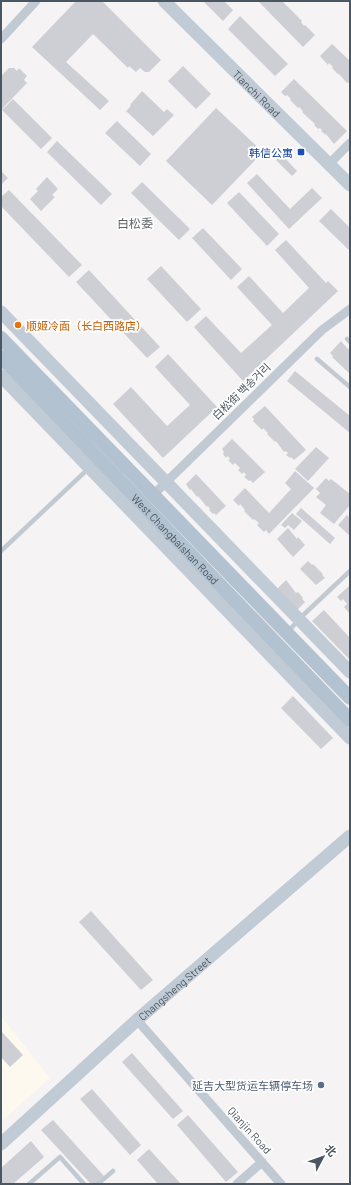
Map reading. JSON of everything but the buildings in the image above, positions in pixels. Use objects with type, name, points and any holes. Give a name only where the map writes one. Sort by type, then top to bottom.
[{"type":"main road","name":"West Changbaishan Road","points":[[1,338],[350,698]]},
{"type":"main road","name":"West Changbaishan Road","points":[[1,357],[94,463],[350,720]]},
{"type":"street","points":[[1,38],[36,1]]},
{"type":"street","name":"Tianchi Road","points":[[164,1],[350,185]]},
{"type":"street","points":[[329,164],[350,143]]},
{"type":"street","name":"白松街 백송거리","points":[[153,495],[322,330],[350,309]]},
{"type":"street","points":[[1,312],[350,672]]},
{"type":"street","name":"West Changbaishan Road","points":[[1,376],[94,463],[350,738]]},
{"type":"street","name":"Changsheng Street","points":[[1,1144],[136,1020],[350,836]]},
{"type":"street","name":"Qianjin Road","points":[[136,1020],[281,1184]]},
{"type":"street","points":[[237,1184],[262,1162]]},
{"type":"lane","points":[[317,359],[350,387]]},
{"type":"lane","points":[[1,551],[94,463]]},
{"type":"lane","points":[[287,634],[299,619],[350,571]]},
{"type":"lane","points":[[29,1184],[60,1157],[84,1184]]},
{"type":"lane","points":[[98,1184],[113,1171]]},
{"type":"shaded area","points":[[1,1016],[50,1078],[1,1122]]},
{"type":"place","name":"韩信公寓","points":[[301,152]]},
{"type":"place","name":"顺姬冷面（长白西路店）","points":[[18,325]]},
{"type":"place","name":"延吉大型货运车辆停车场","points":[[321,1085]]},
{"type":"district","name":"白松委","points":[[135,223]]}]
